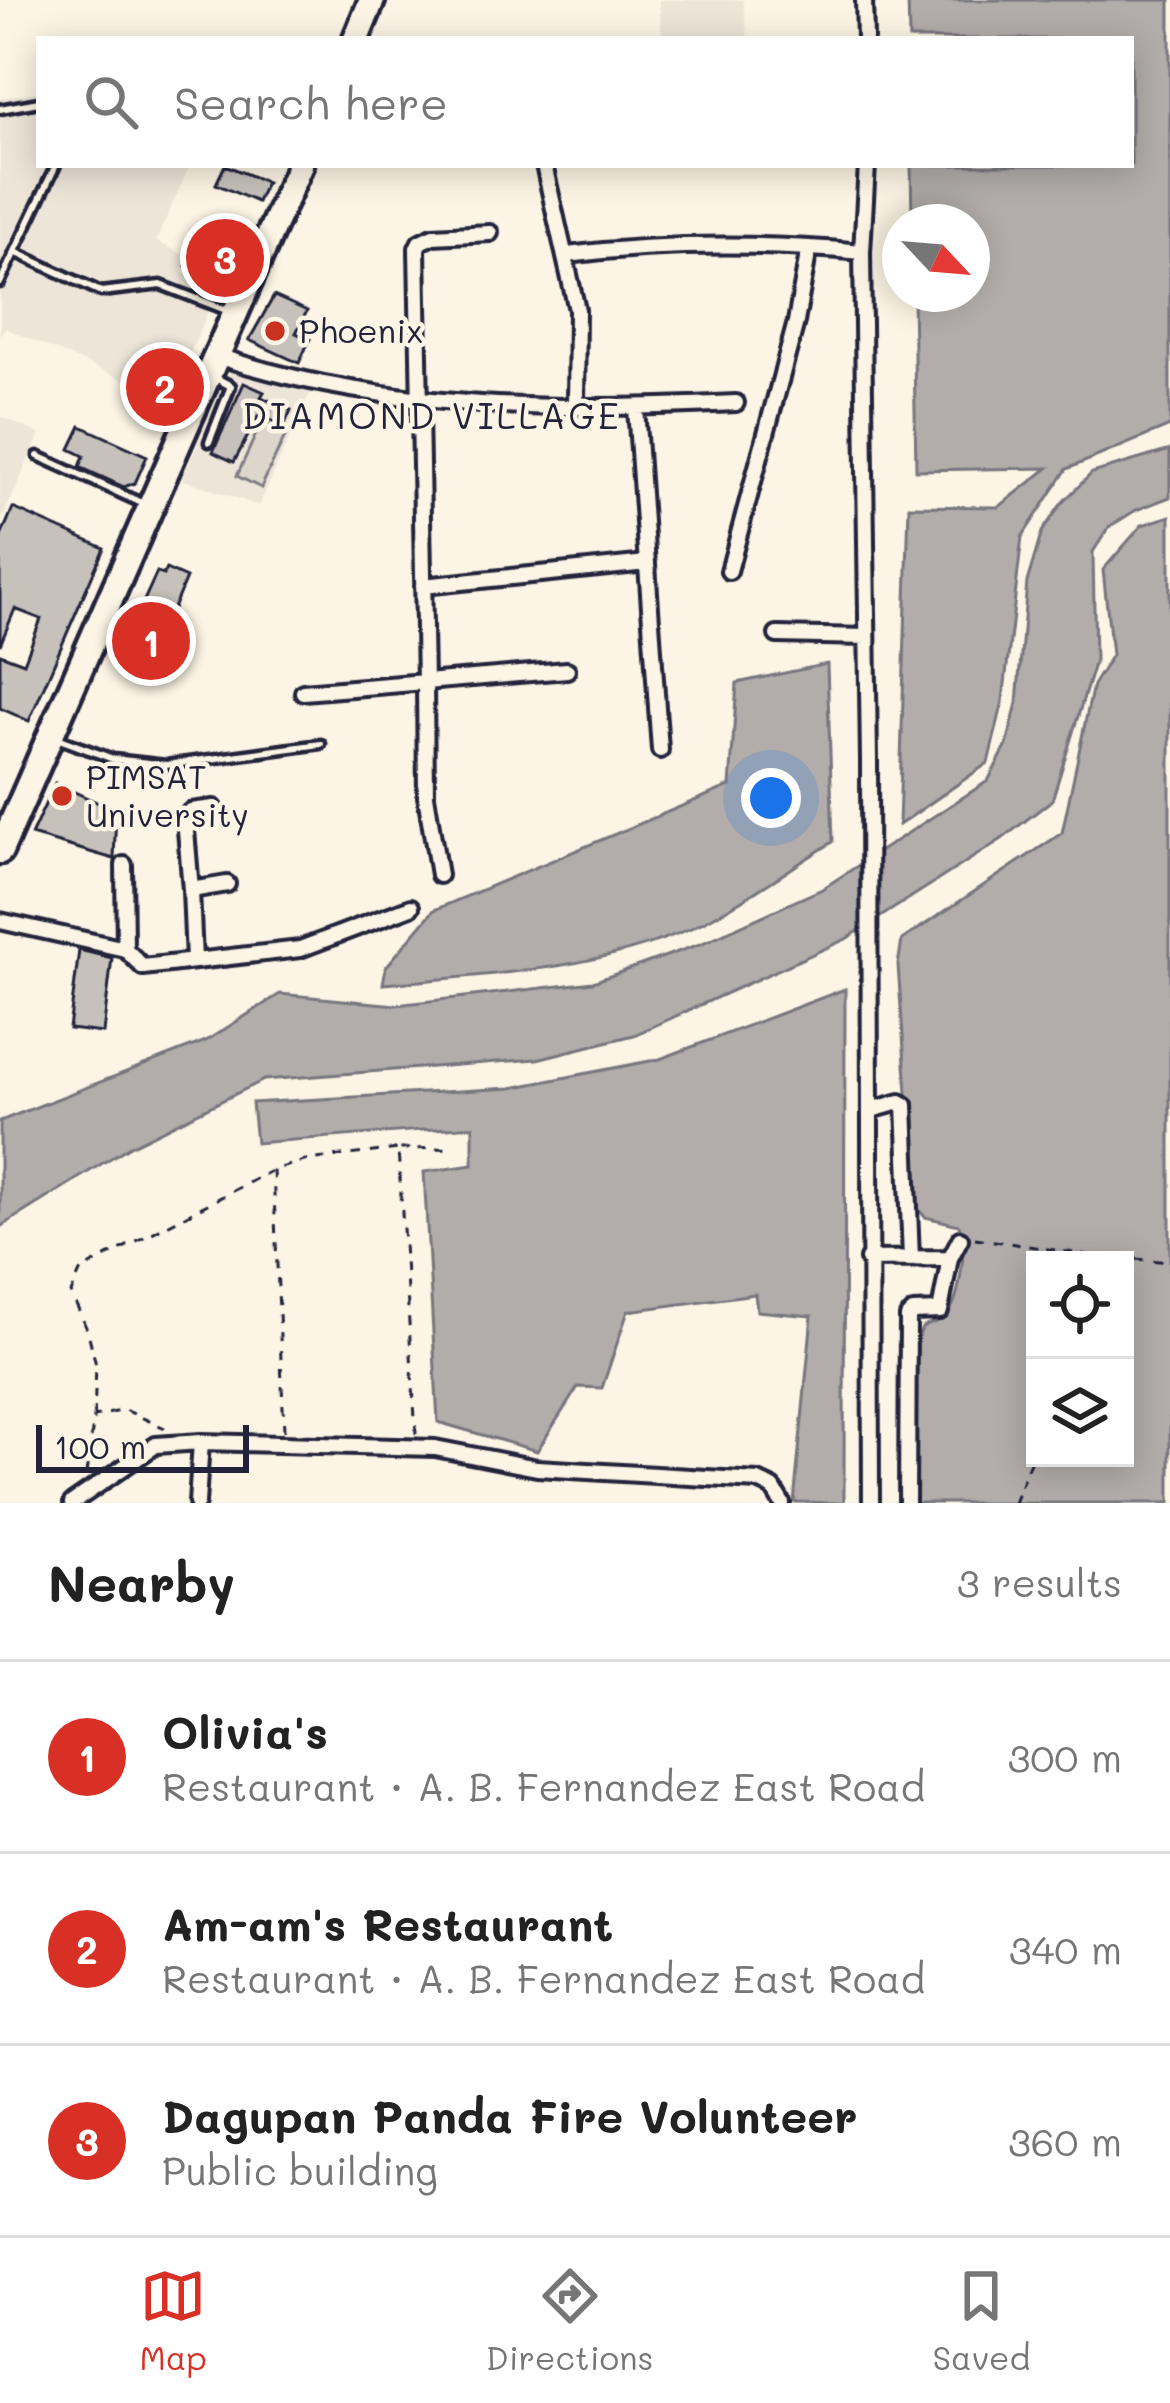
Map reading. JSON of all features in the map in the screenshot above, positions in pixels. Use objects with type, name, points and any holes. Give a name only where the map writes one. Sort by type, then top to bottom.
[{"type":"highway","points":[[357,36],[373,0]]},
{"type":"highway","points":[[0,851],[299,168]]},
{"type":"street","points":[[864,0],[865,36]]},
{"type":"street","points":[[545,168],[567,255],[579,339],[576,407]]},
{"type":"street","points":[[867,168],[862,251],[871,1503]]},
{"type":"street","points":[[439,875],[426,796],[416,258],[420,242],[434,236],[490,233]]},
{"type":"street","points":[[567,255],[623,248],[862,251]]},
{"type":"street","points":[[729,571],[796,322],[808,248]]},
{"type":"street","points":[[213,365],[255,368],[420,399],[637,408],[736,403]]},
{"type":"street","points":[[637,408],[659,750]]},
{"type":"street","points":[[423,586],[647,563]]},
{"type":"street","points":[[777,635],[867,637]]},
{"type":"street","points":[[303,692],[567,670]]},
{"type":"street","points":[[194,960],[185,818],[191,811],[214,808]]},
{"type":"street","points":[[124,865],[125,949]]},
{"type":"street","points":[[191,890],[226,884]]},
{"type":"street","points":[[0,921],[125,949],[143,967],[300,949],[411,907]]},
{"type":"street","points":[[871,1110],[900,1102],[905,1106],[911,1259]]},
{"type":"street","points":[[907,1503],[908,1317],[914,1312],[940,1311],[950,1258],[962,1238]]},
{"type":"street","points":[[868,1259],[950,1258]]},
{"type":"street","points":[[78,1498],[156,1445],[180,1441],[452,1450],[537,1468],[758,1481],[773,1488],[782,1503]]},
{"type":"street","points":[[197,1503],[200,1442]]},
{"type":"lane","points":[[0,110],[36,103]]},
{"type":"lane","points":[[0,283],[55,168]]},
{"type":"lane","points":[[15,252],[101,292],[161,285],[235,314]]},
{"type":"lane","points":[[209,442],[232,386],[213,365]]},
{"type":"lane","points":[[38,455],[150,506]]},
{"type":"lane","points":[[51,735],[113,759],[152,764],[321,743]]},
{"type":"path","points":[[78,1498],[94,1417],[96,1365],[71,1293],[75,1276],[273,1170],[308,1160],[398,1149],[453,1148]]},
{"type":"path","points":[[398,1149],[417,1448]]},
{"type":"path","points":[[273,1170],[284,1444]]},
{"type":"path","points":[[962,1238],[1048,1251]]},
{"type":"path","points":[[1134,1260],[1170,1262]]},
{"type":"path","points":[[94,1417],[125,1410],[144,1416],[180,1441]]},
{"type":"path","points":[[1014,1503],[1028,1467]]},
{"type":"shaded area","points":[[659,0],[743,0],[748,36],[662,36]]},
{"type":"shaded area","points":[[908,0],[1170,0],[1170,426],[1067,469],[1022,537],[1003,701],[988,763],[899,825],[909,506],[999,507],[1048,468],[916,470],[913,312],[990,312],[990,204],[912,204],[911,168],[1134,168],[1134,36],[909,36]]},
{"type":"shaded area","points":[[36,92],[36,168],[189,168],[156,241],[188,257],[182,271],[218,288],[170,400],[5,328],[0,335],[0,98]]},
{"type":"shaded area","points":[[230,372],[310,393],[259,506],[182,479]]},
{"type":"shaded area","points":[[0,416],[40,434],[0,524]]},
{"type":"shaded area","points":[[262,421],[287,432],[261,488],[237,476]]},
{"type":"shaded area","points":[[1170,450],[1170,497],[1109,527],[1093,552],[1095,661],[1052,800],[1002,839],[846,939],[634,1035],[537,1059],[264,1080],[130,1146],[0,1227],[0,1121],[206,1041],[280,994],[396,1005],[593,982],[700,944],[822,889],[988,781],[1007,745],[1017,703],[1027,582],[1042,532],[1092,473]]},
{"type":"shaded area","points":[[1170,516],[1170,1503],[912,1503],[917,1341],[922,1328],[943,1319],[952,1307],[963,1244],[959,1225],[925,1217],[915,1206],[898,965],[902,940],[1062,833],[1093,685],[1112,655],[1103,570],[1142,525]]},
{"type":"shaded area","points":[[827,664],[833,842],[691,928],[617,954],[540,969],[383,984],[386,967],[434,910],[730,786],[737,683]]},
{"type":"shaded area","points":[[845,989],[844,1503],[794,1502],[812,1316],[757,1311],[755,1294],[628,1311],[602,1388],[578,1387],[537,1451],[438,1422],[424,1172],[473,1165],[473,1126],[256,1143],[252,1103],[511,1088],[660,1059]]},
{"type":"building","points":[[224,168],[266,182],[257,202],[216,184]]},
{"type":"building","points":[[212,221],[243,234],[221,282],[186,266],[199,236],[205,238]]},
{"type":"building","points":[[274,296],[307,311],[296,333],[310,339],[299,363],[249,340]]},
{"type":"building","points":[[244,383],[264,392],[261,397],[291,410],[284,426],[259,415],[234,462],[213,452]]},
{"type":"building","points":[[81,426],[147,456],[135,483],[124,487],[80,467],[84,456],[70,449]]},
{"type":"building","points":[[13,508],[104,548],[29,721],[0,708],[0,654],[24,663],[41,619],[15,609],[0,645],[0,539]]},
{"type":"building","points":[[166,569],[186,578],[149,665],[121,651],[157,572],[163,575]]},
{"type":"building","points":[[55,783],[116,811],[114,859],[31,835]]},
{"type":"building","points":[[79,950],[112,958],[103,1033],[69,1029]]},
{"type":"place","name":"Dagupan Panda Fire Volunteer","points":[[225,258]]},
{"type":"place","name":"Phoenix","points":[[275,331]]},
{"type":"place","name":"Am-am's Restaurant","points":[[165,387]]},
{"type":"place","name":"Olivia's","points":[[151,641]]},
{"type":"place","name":"PIMSAT University","points":[[62,796]]},
{"type":"district","name":"DIAMOND VILLAGE","points":[[432,416]]}]
